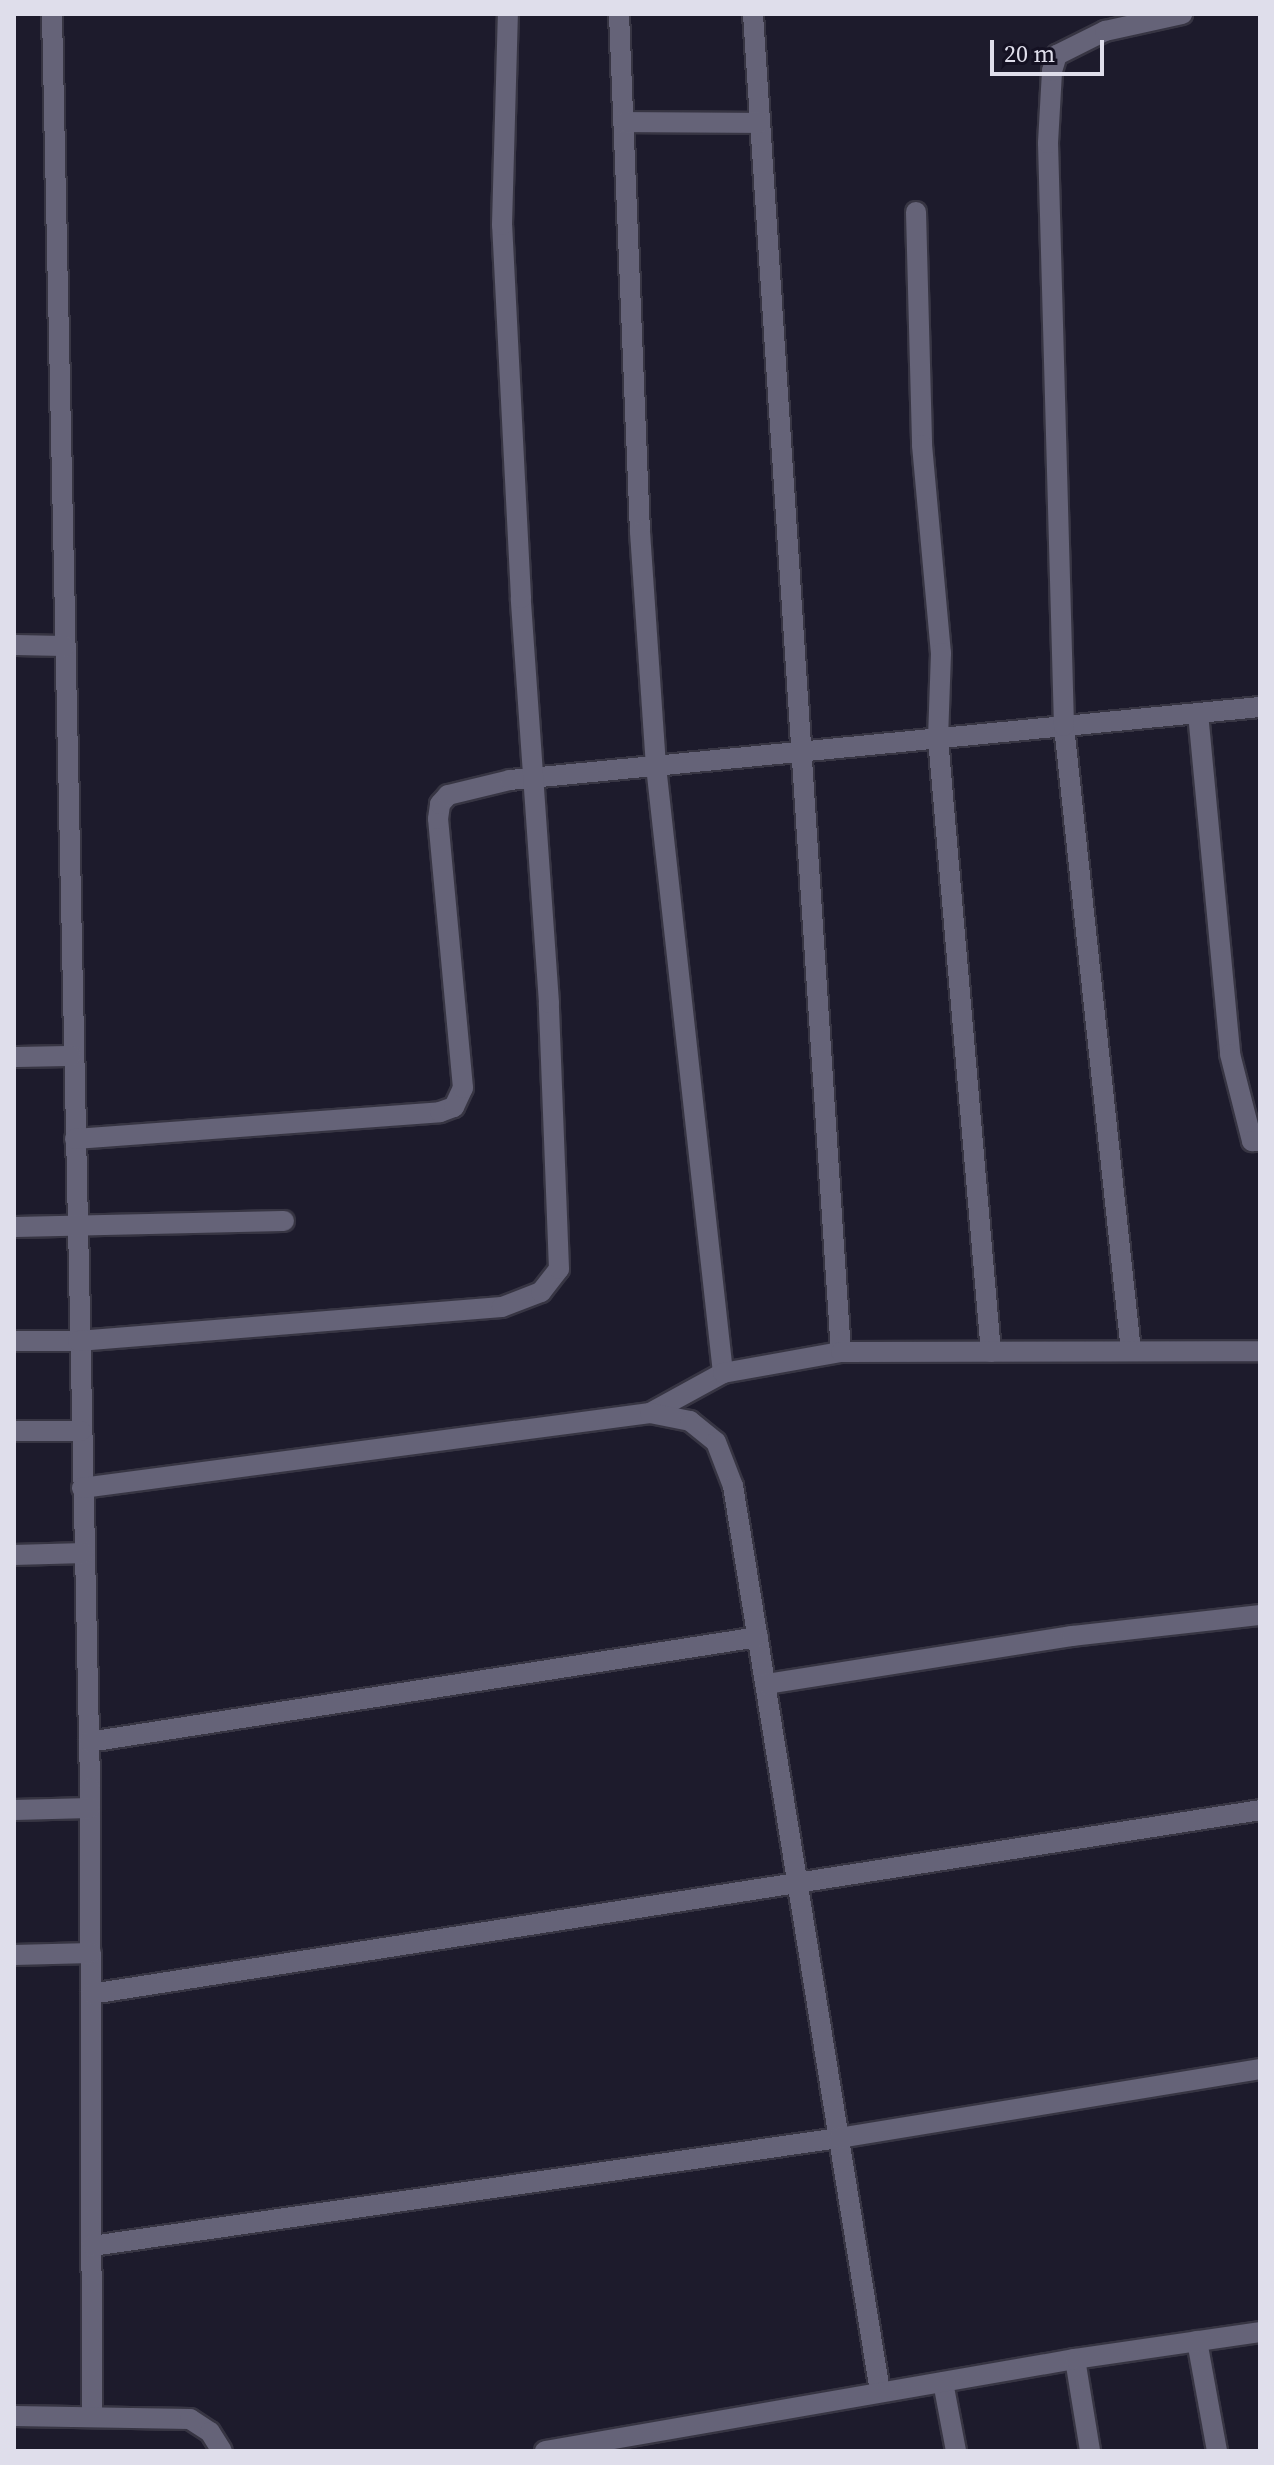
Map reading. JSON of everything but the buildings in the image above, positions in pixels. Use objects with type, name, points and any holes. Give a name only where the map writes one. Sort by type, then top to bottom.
[{"type":"street","points":[[52,14],[71,1056],[78,1228],[78,1341],[89,1742],[92,2415]]},
{"type":"street","points":[[14,1341],[78,1341],[502,1307],[541,1292],[559,1269],[561,1230],[532,778],[502,225],[508,14]]},
{"type":"street","points":[[619,14],[640,532],[656,766],[723,1373]]},
{"type":"street","points":[[753,14],[841,1352]]},
{"type":"street","points":[[1131,1351],[1064,726],[1048,143],[1052,71],[1057,55],[1105,31],[1182,14]]},
{"type":"street","points":[[625,122],[760,123]]},
{"type":"street","points":[[916,212],[922,445],[941,653],[938,738],[991,1352]]},
{"type":"street","points":[[14,645],[65,646]]},
{"type":"street","points":[[75,1139],[440,1112],[454,1107],[463,1088],[440,804],[461,791],[532,778],[1260,707]]},
{"type":"street","points":[[1198,713],[1230,1054],[1252,1141],[1260,1141]]},
{"type":"street","points":[[14,1057],[71,1056]]},
{"type":"street","points":[[14,1227],[78,1228],[284,1221]]},
{"type":"street","points":[[650,1413],[723,1373],[841,1352],[1260,1351]]},
{"type":"street","points":[[82,1488],[650,1413],[690,1421],[716,1442],[733,1486],[880,2392]]},
{"type":"street","points":[[14,1431],[81,1431]]},
{"type":"street","points":[[14,1555],[84,1553]]},
{"type":"street","points":[[766,1684],[1072,1636],[1260,1615]]},
{"type":"street","points":[[89,1742],[758,1637]]},
{"type":"street","points":[[14,1810],[90,1808]]},
{"type":"street","points":[[91,1994],[1260,1810]]},
{"type":"street","points":[[14,1955],[91,1953]]},
{"type":"street","points":[[92,2246],[839,2138],[1260,2069]]},
{"type":"street","points":[[545,2451],[1075,2359],[1260,2332]]},
{"type":"street","points":[[1197,2341],[1217,2451]]},
{"type":"street","points":[[1075,2359],[1090,2451]]},
{"type":"street","points":[[943,2382],[956,2451]]},
{"type":"street","points":[[14,2416],[190,2419],[210,2432],[222,2451]]}]
